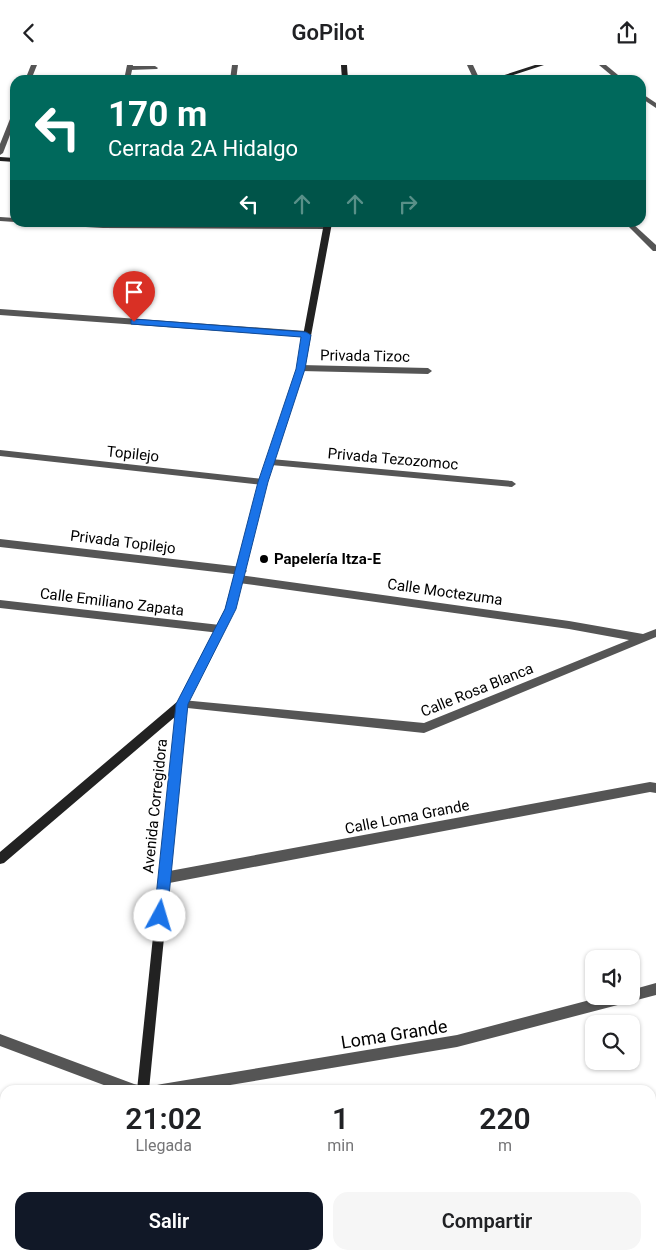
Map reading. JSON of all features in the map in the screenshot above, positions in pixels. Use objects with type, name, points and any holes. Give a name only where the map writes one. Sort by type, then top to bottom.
[{"type":"main road","points":[[507,75],[538,65]]},
{"type":"main road","name":"Avenida Corregidora","points":[[143,1085],[182,704],[230,609],[263,482],[301,369],[328,227]]},
{"type":"main road","name":"Avenida Corregidora","points":[[0,859],[182,704]]},
{"type":"street","points":[[602,65],[615,75]]},
{"type":"street","points":[[130,67],[155,68]]},
{"type":"street","points":[[0,153],[10,126]]},
{"type":"street","points":[[632,227],[656,249]]},
{"type":"street","points":[[0,312],[306,335]]},
{"type":"street","name":"Privada Tizoc","points":[[301,369],[428,371]]},
{"type":"street","name":"Topilejo","points":[[0,453],[263,482]]},
{"type":"street","name":"Privada Tezozomoc","points":[[271,461],[512,483]]},
{"type":"street","name":"Privada Topilejo","points":[[0,543],[240,575]]},
{"type":"street","name":"Calle Moctezuma","points":[[240,575],[645,638]]},
{"type":"street","name":"Calle Emiliano Zapata","points":[[0,604],[220,629]]},
{"type":"street","name":"Calle Rosa Blanca","points":[[182,704],[424,729],[656,633]]},
{"type":"street","name":"Calle Loma Grande","points":[[164,878],[650,787],[656,788]]},
{"type":"street","name":"Loma Grande","points":[[640,993],[656,989]]},
{"type":"street","name":"Loma Grande","points":[[192,1085],[457,1041],[595,1005]]},
{"type":"street","points":[[0,1040],[121,1085]]},
{"type":"place","name":"Papelería Itza-E","points":[[264,559]]},
{"type":"route","points":[[134,322],[306,335],[301,369],[263,482],[242,571],[230,609],[182,704],[160,916]]}]
